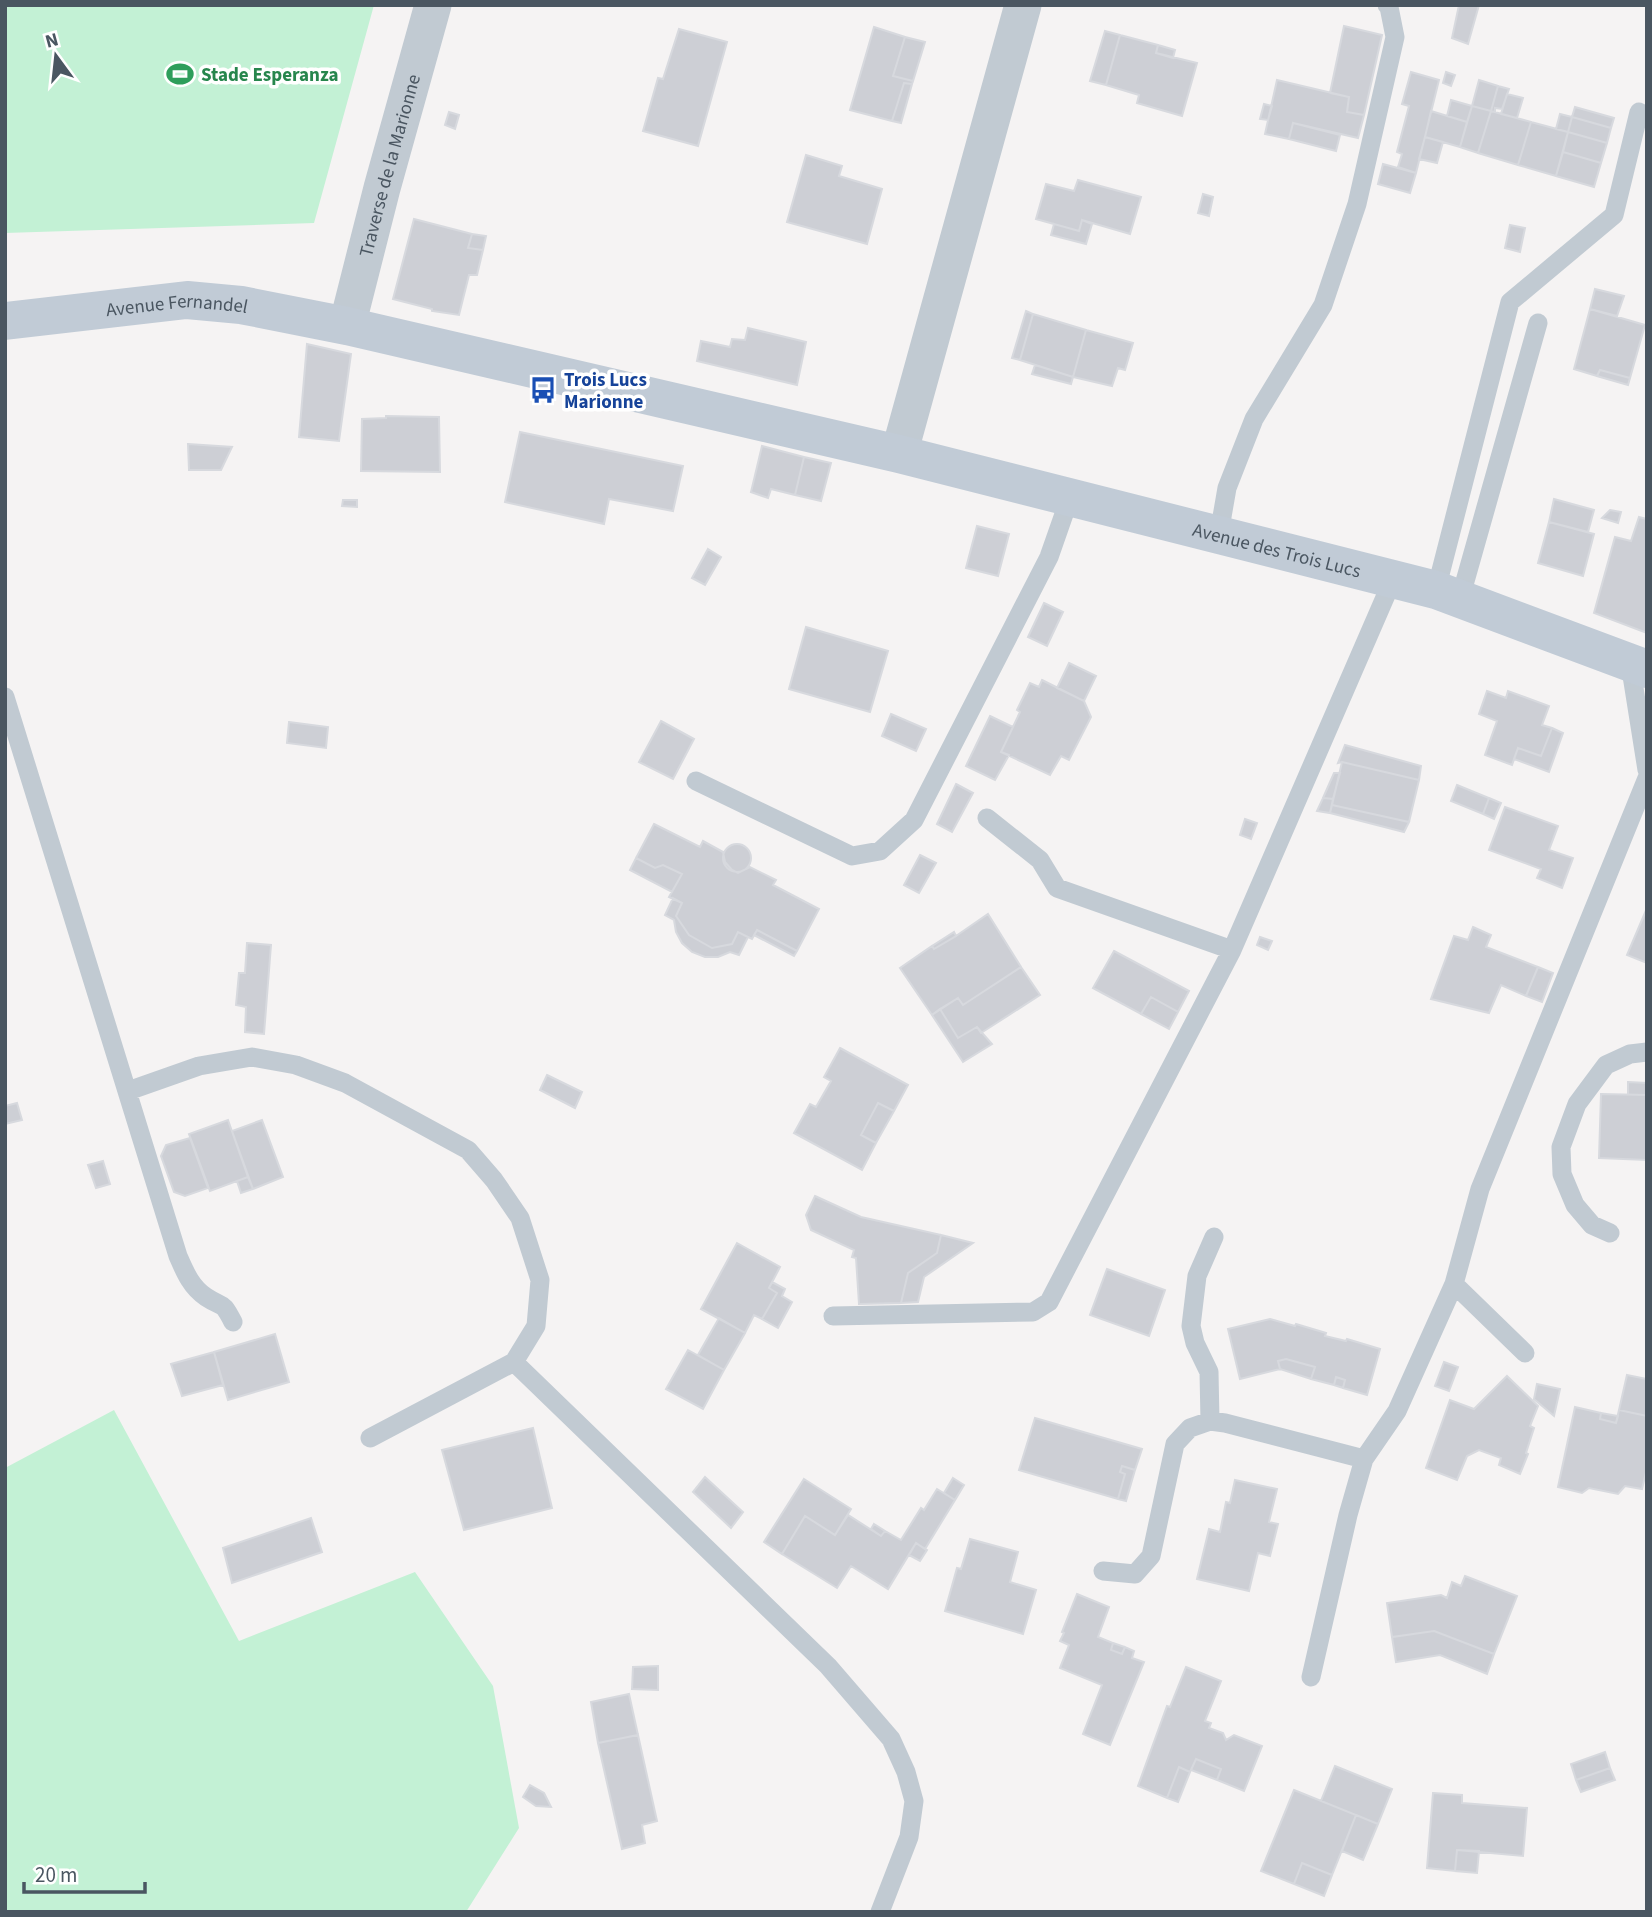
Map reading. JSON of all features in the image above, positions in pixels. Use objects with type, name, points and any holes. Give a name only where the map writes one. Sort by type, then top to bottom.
[{"type":"main road","name":"Avenue Fernandel","points":[[5,321],[187,300],[241,305],[347,326]]},
{"type":"main road","name":"Avenue des Trois Lucs","points":[[347,326],[899,454],[1393,579],[1448,594],[1638,666]]},
{"type":"street","name":"Traverse de la Marionne","points":[[347,326],[433,5]]},
{"type":"street","points":[[899,454],[1023,5]]},
{"type":"lane","points":[[1219,534],[1227,488],[1254,419],[1323,305],[1357,204],[1395,37],[1387,5]]},
{"type":"lane","points":[[1448,594],[1510,302],[1615,215],[1639,112]]},
{"type":"lane","points":[[1448,594],[1538,323]]},
{"type":"lane","points":[[696,781],[852,856],[880,850],[914,820],[1048,557],[1070,497]]},
{"type":"lane","points":[[833,1316],[1033,1312],[1049,1302],[1232,950],[1393,579]]},
{"type":"lane","points":[[1638,666],[1647,770]]},
{"type":"lane","points":[[5,697],[178,1256],[188,1280],[206,1297],[223,1304],[233,1322]]},
{"type":"lane","points":[[1311,1677],[1348,1515],[1364,1459],[1397,1411],[1454,1284],[1480,1189],[1647,778]]},
{"type":"lane","points":[[987,818],[1040,860],[1057,888],[1232,950]]},
{"type":"lane","points":[[1610,1233],[1592,1225],[1575,1205],[1562,1174],[1561,1147],[1577,1104],[1606,1065],[1629,1054],[1647,1052]]},
{"type":"lane","points":[[128,1091],[199,1066],[252,1057],[296,1065],[345,1083],[468,1150],[494,1180],[520,1218],[540,1280],[536,1326],[513,1362],[370,1437]]},
{"type":"lane","points":[[1210,1421],[1209,1372],[1195,1343],[1191,1326],[1197,1276],[1214,1237]]},
{"type":"lane","points":[[1454,1284],[1525,1353]]},
{"type":"lane","points":[[513,1362],[828,1667],[891,1739],[906,1772],[914,1801],[909,1837],[880,1912]]},
{"type":"lane","points":[[1103,1571],[1136,1574],[1151,1556],[1175,1444],[1190,1428],[1210,1421],[1225,1423],[1364,1459]]},
{"type":"green space","name":"Stade Esperanza","points":[[5,5],[374,5],[314,223],[5,233]]},
{"type":"green space","points":[[114,1410],[239,1641],[415,1572],[493,1686],[519,1828],[466,1912],[5,1912],[5,1468]]},
{"type":"building","points":[[1459,5],[1479,5],[1468,44],[1452,38]]},
{"type":"building","points":[[1344,26],[1382,35],[1364,115],[1347,112],[1349,97],[1330,93]]},
{"type":"building","points":[[874,27],[905,37],[893,76],[913,81],[912,84],[904,83],[892,121],[850,110]]},
{"type":"building","points":[[679,29],[727,42],[698,146],[643,131],[658,78],[663,79]]},
{"type":"building","points":[[1105,31],[1120,35],[1106,85],[1090,81]]},
{"type":"building","points":[[1120,35],[1158,45],[1156,53],[1197,63],[1182,116],[1137,103],[1139,95],[1106,85]]},
{"type":"building","points":[[905,37],[925,42],[913,81],[893,76]]},
{"type":"building","points":[[1158,45],[1175,50],[1173,58],[1156,53]]},
{"type":"building","points":[[1411,72],[1439,80],[1416,173],[1398,167],[1402,154],[1397,152],[1409,106],[1402,104]]},
{"type":"building","points":[[1446,72],[1455,75],[1451,86],[1443,83]]},
{"type":"building","points":[[1277,80],[1349,97],[1347,112],[1364,115],[1358,138],[1293,123],[1289,139],[1265,134]]},
{"type":"building","points":[[1479,80],[1498,86],[1491,111],[1472,106]]},
{"type":"building","points":[[904,83],[912,84],[901,123],[892,121]]},
{"type":"building","points":[[1498,86],[1509,89],[1502,109],[1495,108],[1495,112],[1491,111]]},
{"type":"building","points":[[1507,94],[1523,98],[1517,118],[1501,114]]},
{"type":"building","points":[[1451,100],[1472,106],[1467,122],[1447,116]]},
{"type":"building","points":[[1264,104],[1272,106],[1268,120],[1260,119]]},
{"type":"building","points":[[1472,106],[1491,111],[1478,153],[1460,147]]},
{"type":"building","points":[[1575,107],[1614,118],[1611,128],[1572,117]]},
{"type":"building","points":[[1431,111],[1467,122],[1460,147],[1425,137]]},
{"type":"building","points":[[1491,111],[1531,122],[1518,165],[1478,153]]},
{"type":"building","points":[[449,112],[459,115],[455,129],[445,125]]},
{"type":"building","points":[[1560,114],[1572,117],[1568,132],[1556,129]]},
{"type":"building","points":[[1572,117],[1611,128],[1607,143],[1568,132]]},
{"type":"building","points":[[1531,122],[1568,132],[1556,176],[1518,165]]},
{"type":"building","points":[[1293,123],[1340,135],[1336,151],[1289,139]]},
{"type":"building","points":[[1568,132],[1607,143],[1601,163],[1563,152]]},
{"type":"building","points":[[1425,137],[1443,142],[1437,163],[1419,159]]},
{"type":"building","points":[[1563,152],[1601,163],[1594,187],[1556,176]]},
{"type":"building","points":[[806,155],[842,166],[839,176],[882,189],[867,244],[787,222]]},
{"type":"building","points":[[1383,164],[1416,173],[1410,193],[1378,184]]},
{"type":"building","points":[[1078,180],[1141,197],[1130,234],[1082,220],[1079,231],[1036,219],[1046,184],[1074,191]]},
{"type":"building","points":[[1203,194],[1213,197],[1209,216],[1198,213]]},
{"type":"building","points":[[414,219],[472,234],[468,248],[483,250],[477,275],[469,275],[459,315],[432,311],[393,299]]},
{"type":"building","points":[[1082,220],[1092,224],[1086,244],[1051,235],[1054,224],[1079,231]]},
{"type":"building","points":[[1510,225],[1525,228],[1520,252],[1505,248]]},
{"type":"building","points":[[472,234],[486,236],[483,250],[468,248]]},
{"type":"building","points":[[1595,289],[1624,296],[1617,316],[1590,309]]},
{"type":"building","points":[[1590,309],[1645,325],[1630,378],[1600,370],[1597,376],[1574,369]]},
{"type":"building","points":[[1026,311],[1033,314],[1020,360],[1012,358]]},
{"type":"building","points":[[1033,314],[1086,330],[1073,377],[1020,360]]},
{"type":"building","points":[[748,328],[806,342],[797,385],[697,361],[701,341],[730,347],[732,339],[745,340]]},
{"type":"building","points":[[1086,330],[1133,343],[1125,370],[1118,368],[1112,386],[1073,377]]},
{"type":"building","points":[[307,344],[351,354],[339,441],[299,437]]},
{"type":"building","points":[[1035,365],[1073,377],[1071,384],[1032,374]]},
{"type":"building","points":[[1600,370],[1630,378],[1628,385],[1597,376]]},
{"type":"building","points":[[386,416],[439,417],[440,472],[361,471],[362,419]]},
{"type":"building","points":[[520,432],[683,466],[673,511],[609,499],[604,524],[505,502]]},
{"type":"building","points":[[188,444],[232,447],[221,470],[189,470]]},
{"type":"building","points":[[762,446],[804,457],[795,495],[771,489],[768,498],[751,492]]},
{"type":"building","points":[[804,457],[831,463],[821,501],[795,495]]},
{"type":"building","points":[[1554,499],[1594,510],[1588,532],[1549,522]]},
{"type":"building","points":[[343,500],[357,500],[357,507],[342,506]]},
{"type":"building","points":[[1610,510],[1621,512],[1618,523],[1602,518]]},
{"type":"building","points":[[1639,517],[1647,519],[1647,633],[1594,613],[1615,537],[1631,541]]},
{"type":"building","points":[[1549,522],[1594,534],[1583,576],[1538,563]]},
{"type":"building","points":[[977,526],[1009,534],[998,576],[966,568]]},
{"type":"building","points":[[708,549],[721,557],[705,585],[692,578]]},
{"type":"building","points":[[1044,603],[1063,612],[1047,646],[1028,637]]},
{"type":"building","points":[[806,627],[888,651],[870,712],[789,689]]},
{"type":"building","points":[[1069,663],[1096,676],[1084,701],[1057,688]]},
{"type":"building","points":[[1042,680],[1084,701],[1091,717],[1069,760],[1061,756],[1050,775],[1001,752],[1030,683],[1039,687]]},
{"type":"building","points":[[1487,691],[1506,698],[1508,691],[1549,706],[1542,725],[1552,728],[1541,756],[1518,748],[1512,765],[1485,755],[1497,721],[1479,714]]},
{"type":"building","points":[[891,714],[926,729],[916,751],[882,736]]},
{"type":"building","points":[[990,716],[1013,727],[1001,752],[1009,755],[995,780],[966,766]]},
{"type":"building","points":[[661,721],[694,739],[673,779],[639,762]]},
{"type":"building","points":[[289,722],[328,727],[326,748],[287,743]]},
{"type":"building","points":[[1552,728],[1563,733],[1549,772],[1514,759],[1518,748],[1541,756]]},
{"type":"building","points":[[1345,745],[1421,766],[1419,780],[1338,763]]},
{"type":"building","points":[[1342,762],[1419,780],[1409,822],[1332,805]]},
{"type":"building","points":[[1334,773],[1340,773],[1333,799],[1323,798]]},
{"type":"building","points":[[956,784],[973,793],[952,832],[937,824]]},
{"type":"building","points":[[1457,785],[1489,798],[1483,814],[1451,801]]},
{"type":"building","points":[[1323,798],[1333,799],[1330,813],[1317,811]]},
{"type":"building","points":[[1489,798],[1501,803],[1494,819],[1483,814]]},
{"type":"building","points":[[1332,805],[1409,822],[1404,832],[1330,813]]},
{"type":"building","points":[[1505,807],[1558,826],[1549,850],[1573,858],[1562,888],[1537,878],[1541,869],[1489,850]]},
{"type":"building","points":[[1245,819],[1257,823],[1251,839],[1240,835]]},
{"type":"building","points":[[654,824],[700,847],[703,841],[723,852],[725,862],[732,870],[738,873],[750,867],[776,880],[773,885],[819,909],[797,951],[757,930],[752,939],[738,932],[732,944],[712,948],[689,935],[676,916],[682,903],[669,897],[682,874],[663,865],[655,868],[636,858]]},
{"type":"building","points":[[737,844],[747,848],[751,858],[747,868],[737,872],[727,868],[723,858],[727,848]]},
{"type":"building","points":[[920,855],[936,863],[919,893],[904,885]]},
{"type":"building","points":[[636,858],[655,868],[663,865],[682,874],[672,892],[630,870]]},
{"type":"building","points":[[673,898],[682,903],[676,916],[689,935],[712,948],[732,944],[738,932],[748,937],[739,955],[730,952],[718,957],[705,957],[692,952],[682,943],[674,920],[665,915]]},
{"type":"building","points":[[1647,908],[1647,963],[1627,955]]},
{"type":"building","points":[[988,914],[1021,967],[963,1005],[958,998],[932,1015],[900,968]]},
{"type":"building","points":[[1473,927],[1491,935],[1486,947],[1538,967],[1526,996],[1501,985],[1489,1013],[1431,999],[1454,936],[1468,940]]},
{"type":"building","points":[[757,930],[797,951],[794,956],[754,935]]},
{"type":"building","points":[[954,932],[956,936],[934,949],[932,946]]},
{"type":"building","points":[[1260,937],[1272,941],[1268,950],[1257,945]]},
{"type":"building","points":[[247,943],[271,945],[264,1034],[245,1032],[246,1007],[236,1005],[239,973],[245,973]]},
{"type":"building","points":[[1114,951],[1189,991],[1178,1012],[1151,997],[1141,1014],[1093,988]]},
{"type":"building","points":[[1021,967],[1040,995],[981,1033],[977,1027],[958,1038],[940,1009],[958,998],[963,1005]]},
{"type":"building","points":[[1538,967],[1553,973],[1542,1002],[1526,996]]},
{"type":"building","points":[[1151,997],[1178,1012],[1169,1029],[1141,1014]]},
{"type":"building","points":[[940,1009],[958,1038],[977,1027],[992,1044],[963,1062],[932,1015]]},
{"type":"building","points":[[840,1048],[908,1085],[894,1111],[878,1103],[861,1135],[876,1143],[862,1170],[794,1133],[810,1104],[816,1107],[831,1081],[824,1077]]},
{"type":"building","points":[[547,1075],[582,1092],[575,1108],[540,1090]]},
{"type":"building","points":[[1628,1082],[1647,1083],[1647,1095],[1628,1095]]},
{"type":"building","points":[[1601,1094],[1647,1095],[1647,1160],[1599,1158]]},
{"type":"building","points":[[17,1103],[22,1120],[5,1124],[5,1106]]},
{"type":"building","points":[[878,1103],[894,1111],[876,1143],[861,1135]]},
{"type":"building","points":[[228,1120],[248,1177],[210,1191],[189,1134]]},
{"type":"building","points":[[262,1120],[283,1177],[253,1189],[232,1131]]},
{"type":"building","points":[[190,1138],[208,1188],[185,1196],[174,1192],[161,1156],[166,1145]]},
{"type":"building","points":[[103,1161],[110,1184],[96,1188],[88,1165]]},
{"type":"building","points":[[248,1177],[253,1189],[241,1193],[237,1181]]},
{"type":"building","points":[[815,1196],[861,1217],[941,1235],[937,1253],[908,1273],[901,1303],[859,1304],[856,1258],[852,1257],[854,1250],[811,1230],[806,1215]]},
{"type":"building","points":[[941,1235],[973,1243],[924,1277],[918,1302],[901,1303],[908,1273],[937,1253]]},
{"type":"building","points":[[737,1243],[780,1267],[769,1288],[777,1293],[762,1319],[754,1315],[745,1333],[701,1309]]},
{"type":"building","points":[[1107,1269],[1165,1290],[1149,1336],[1090,1315]]},
{"type":"building","points":[[772,1282],[785,1289],[782,1296],[792,1302],[778,1328],[762,1319],[777,1293],[769,1288]]},
{"type":"building","points":[[719,1318],[745,1333],[724,1370],[698,1355]]},
{"type":"building","points":[[1270,1319],[1380,1349],[1367,1395],[1343,1388],[1345,1380],[1336,1377],[1334,1385],[1311,1379],[1315,1367],[1286,1359],[1278,1361],[1280,1369],[1240,1379],[1228,1329]]},
{"type":"building","points":[[275,1334],[289,1382],[228,1400],[214,1352]]},
{"type":"building","points":[[688,1350],[724,1370],[703,1409],[666,1389]]},
{"type":"building","points":[[214,1352],[223,1385],[182,1396],[171,1364]]},
{"type":"building","points":[[1286,1359],[1315,1367],[1311,1379],[1280,1369],[1278,1361]]},
{"type":"building","points":[[1444,1362],[1458,1367],[1449,1391],[1435,1386]]},
{"type":"building","points":[[1627,1375],[1647,1379],[1647,1416],[1619,1410]]},
{"type":"building","points":[[1507,1376],[1538,1406],[1530,1426],[1534,1428],[1526,1453],[1528,1454],[1520,1474],[1499,1465],[1501,1458],[1479,1450],[1467,1456],[1457,1480],[1426,1468],[1450,1400],[1474,1409]]},
{"type":"building","points":[[1336,1377],[1345,1380],[1343,1388],[1334,1385]]},
{"type":"building","points":[[1537,1384],[1560,1389],[1554,1416],[1534,1399]]},
{"type":"building","points":[[1575,1407],[1601,1413],[1600,1419],[1616,1423],[1619,1410],[1647,1416],[1647,1468],[1642,1489],[1625,1486],[1618,1494],[1589,1488],[1582,1493],[1558,1487]]},
{"type":"building","points":[[1601,1413],[1618,1416],[1616,1423],[1600,1419]]},
{"type":"building","points":[[1035,1418],[1142,1449],[1135,1470],[1122,1466],[1120,1472],[1125,1474],[1118,1499],[1019,1470]]},
{"type":"building","points":[[533,1428],[552,1508],[464,1530],[442,1450]]},
{"type":"building","points":[[1122,1466],[1135,1470],[1126,1501],[1118,1499],[1125,1474],[1120,1472]]},
{"type":"building","points":[[705,1477],[743,1512],[731,1528],[693,1492]]},
{"type":"building","points":[[953,1478],[964,1485],[955,1500],[944,1493]]},
{"type":"building","points":[[804,1479],[851,1509],[835,1535],[805,1516],[782,1554],[764,1542]]},
{"type":"building","points":[[1235,1480],[1277,1489],[1269,1522],[1278,1524],[1270,1556],[1258,1553],[1249,1591],[1197,1579],[1209,1529],[1220,1532],[1226,1502],[1230,1503]]},
{"type":"building","points":[[937,1489],[955,1500],[925,1549],[916,1543],[888,1589],[851,1566],[837,1588],[782,1554],[805,1516],[835,1535],[848,1515],[881,1536],[885,1531],[901,1540],[921,1508],[924,1510]]},
{"type":"building","points":[[311,1518],[322,1552],[232,1583],[223,1548]]},
{"type":"building","points":[[874,1524],[885,1531],[881,1536],[871,1529]]},
{"type":"building","points":[[970,1539],[1018,1552],[1010,1582],[1036,1590],[1023,1634],[945,1611],[957,1568],[961,1569]]},
{"type":"building","points":[[916,1543],[927,1550],[920,1561],[909,1555]]},
{"type":"building","points":[[1465,1576],[1517,1596],[1494,1654],[1434,1631],[1392,1637],[1387,1603],[1441,1595],[1447,1598],[1452,1582],[1461,1586]]},
{"type":"building","points":[[1077,1594],[1109,1607],[1098,1637],[1113,1643],[1111,1650],[1122,1654],[1125,1647],[1134,1651],[1132,1658],[1144,1662],[1110,1745],[1083,1734],[1102,1685],[1060,1668],[1069,1645],[1060,1641],[1064,1633],[1062,1632]]},
{"type":"building","points":[[1434,1631],[1494,1654],[1487,1674],[1440,1655],[1396,1662],[1392,1637]]},
{"type":"building","points":[[1113,1643],[1125,1647],[1122,1654],[1111,1650]]},
{"type":"building","points":[[658,1666],[658,1690],[632,1689],[633,1667]]},
{"type":"building","points":[[1186,1667],[1221,1681],[1205,1721],[1211,1723],[1209,1728],[1223,1733],[1226,1740],[1234,1735],[1262,1746],[1244,1791],[1217,1780],[1221,1769],[1196,1759],[1190,1772],[1179,1767],[1167,1798],[1138,1786],[1167,1706],[1170,1707]]},
{"type":"building","points":[[629,1694],[638,1735],[598,1743],[591,1702]]},
{"type":"building","points":[[638,1735],[657,1821],[642,1825],[645,1843],[622,1849],[598,1743]]},
{"type":"building","points":[[1605,1752],[1610,1768],[1576,1780],[1571,1764]]},
{"type":"building","points":[[1196,1759],[1221,1769],[1217,1780],[1191,1770]]},
{"type":"building","points":[[1335,1766],[1392,1789],[1378,1824],[1321,1801]]},
{"type":"building","points":[[1179,1767],[1190,1772],[1178,1802],[1167,1798]]},
{"type":"building","points":[[1610,1768],[1615,1780],[1581,1792],[1576,1780]]},
{"type":"building","points":[[530,1785],[544,1793],[551,1807],[536,1806],[523,1797]]},
{"type":"building","points":[[1294,1790],[1356,1815],[1332,1875],[1302,1863],[1294,1884],[1261,1871]]},
{"type":"building","points":[[1433,1793],[1462,1795],[1462,1803],[1527,1808],[1523,1856],[1457,1850],[1455,1871],[1427,1868]]},
{"type":"building","points":[[1356,1815],[1378,1824],[1363,1860],[1342,1851]]},
{"type":"building","points":[[1457,1850],[1479,1851],[1477,1873],[1455,1871]]},
{"type":"building","points":[[1302,1863],[1332,1875],[1324,1896],[1294,1884]]},
{"type":"place","name":"Stade Esperanza","points":[[180,74]]},
{"type":"place","name":"Trois Lucs Marionne","points":[[543,390]]}]
